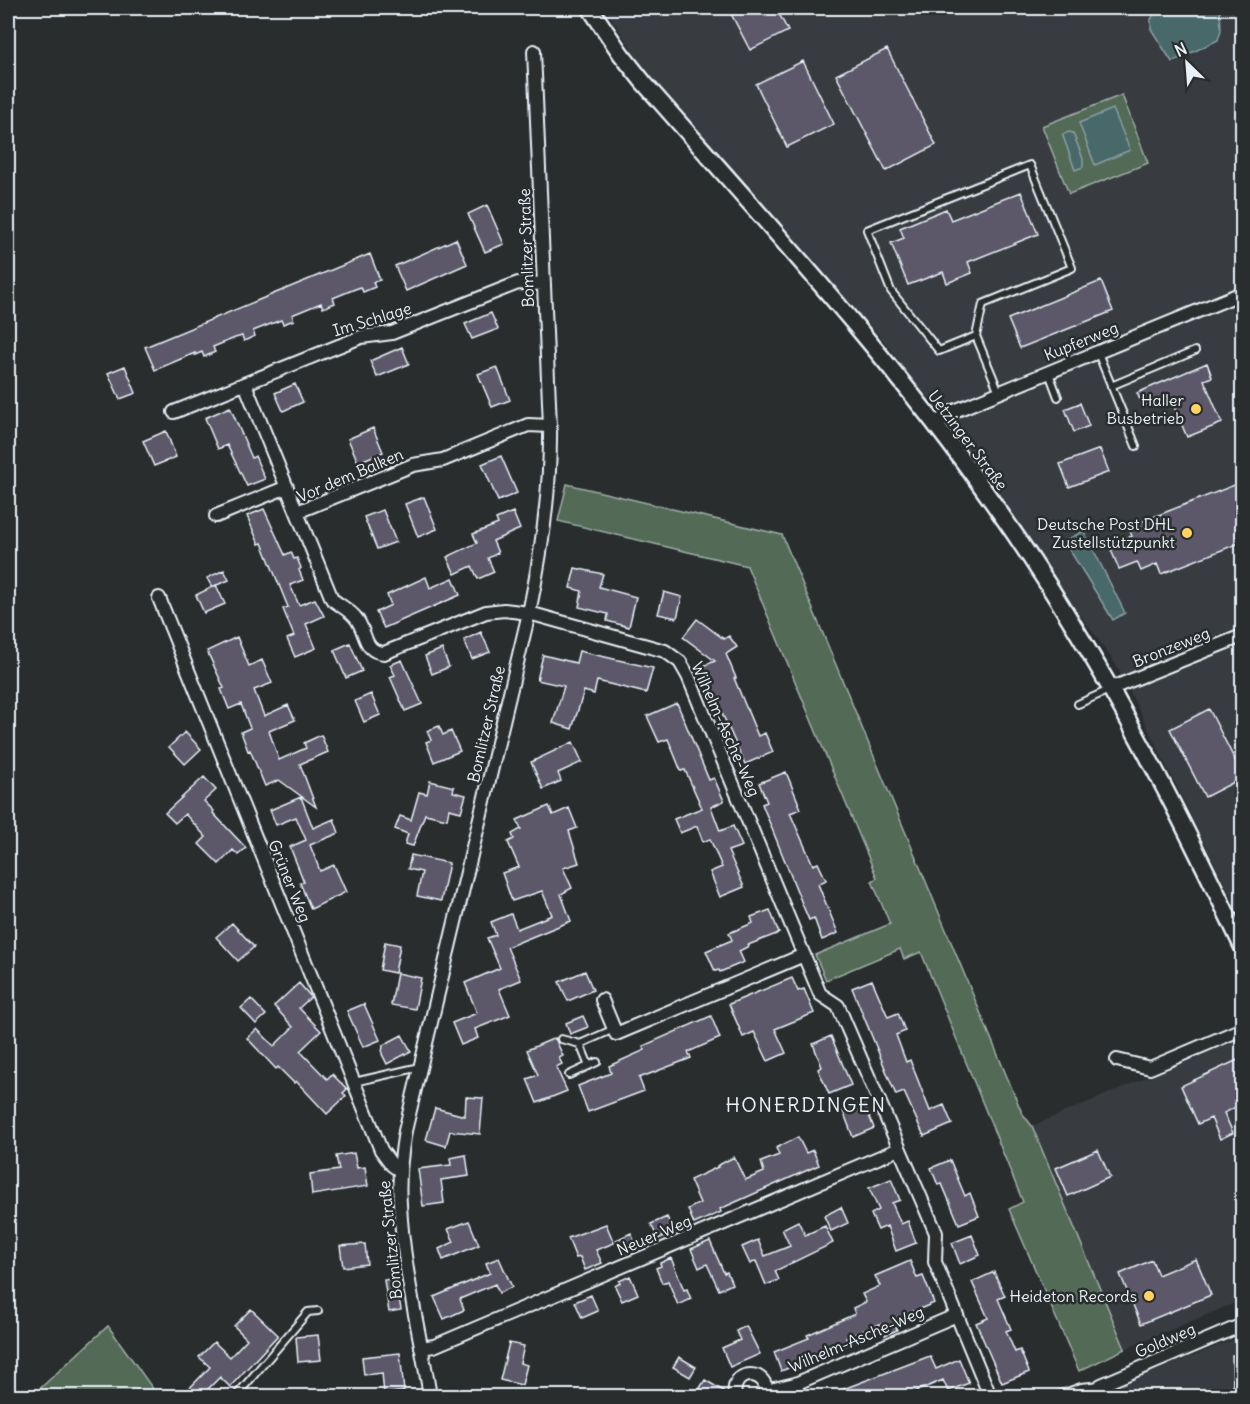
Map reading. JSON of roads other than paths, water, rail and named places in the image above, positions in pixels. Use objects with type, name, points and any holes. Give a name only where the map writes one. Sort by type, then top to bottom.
[{"type":"street","name":"Uetzinger Straße","points":[[590,8],[644,83],[878,353],[935,424],[1002,516],[1057,598],[1112,688],[1195,846],[1242,946]]},
{"type":"street","name":"Bomlitzer Straße","points":[[430,1396],[404,1242],[399,1170],[405,1131],[529,613],[541,555],[546,515],[550,426],[534,51]]},
{"type":"street","name":"Im Schlage","points":[[174,412],[361,337],[392,333],[518,283],[544,285]]},
{"type":"street","name":"Kupferweg","points":[[935,424],[952,412],[1242,293]]},
{"type":"street","points":[[245,384],[297,512]]},
{"type":"street","name":"Vor dem Balken","points":[[529,613],[504,610],[486,612],[384,653],[375,652],[370,648],[357,619],[332,599],[297,512],[413,465],[442,460],[528,425],[550,426]]},
{"type":"street","points":[[216,516],[287,487]]},
{"type":"street","name":"Grüner Weg","points":[[159,598],[381,1150],[392,1165],[399,1170]]},
{"type":"street","name":"Wilhelm-Asche-Weg","points":[[529,613],[665,651],[680,662],[688,676],[820,994],[838,1006],[936,1233],[935,1262],[990,1396]]},
{"type":"street","name":"Bronzeweg","points":[[1112,688],[1242,636]]},
{"type":"street","points":[[602,1000],[616,1034],[804,955]]},
{"type":"street","points":[[1117,1060],[1150,1068],[1242,1029]]},
{"type":"street","name":"Neuer Weg","points":[[422,1348],[445,1341],[899,1149]]},
{"type":"street","name":"Wilhelm-Asche-Weg","points":[[735,1396],[736,1384],[747,1375],[754,1375],[765,1384],[765,1394],[795,1384],[957,1314]]},
{"type":"street","name":"Goldweg","points":[[1102,1392],[1242,1325]]},
{"type":"lane","points":[[976,336],[939,351],[891,291],[867,230],[1030,165],[1072,268],[983,304],[976,336],[999,392]]},
{"type":"lane","points":[[1111,386],[1195,351]]},
{"type":"lane","points":[[1098,352],[1136,446]]},
{"type":"lane","points":[[1048,372],[1058,397]]},
{"type":"lane","points":[[1078,704],[1112,688]]},
{"type":"lane","points":[[561,1039],[580,1044],[614,1029]]},
{"type":"lane","points":[[580,1044],[590,1066]]},
{"type":"lane","points":[[569,1075],[597,1062]]},
{"type":"lane","points":[[354,1082],[421,1066]]},
{"type":"lane","points":[[236,1396],[243,1393],[308,1312],[318,1311]]},
{"type":"lane","points":[[1056,1396],[1081,1387],[1102,1392]]},
{"type":"water","points":[[1159,8],[1220,8],[1221,30],[1218,40],[1172,62],[1151,29],[1151,19]]},
{"type":"water","points":[[1113,109],[1130,150],[1095,165],[1079,123]]},
{"type":"water","points":[[1069,132],[1073,133],[1083,159],[1083,167],[1075,170],[1063,136]]},
{"type":"water","points":[[1084,531],[1125,613],[1113,620],[1064,541]]},
{"type":"place","name":"Haller Busbetrieb","points":[[1196,409]]},
{"type":"place","name":"Deutsche Post DHL Zustellstützpunkt","points":[[1187,533]]},
{"type":"place","name":"Heideton Records","points":[[1149,1296]]},
{"type":"district","name":"HONERDINGEN","points":[[806,1105]]}]
